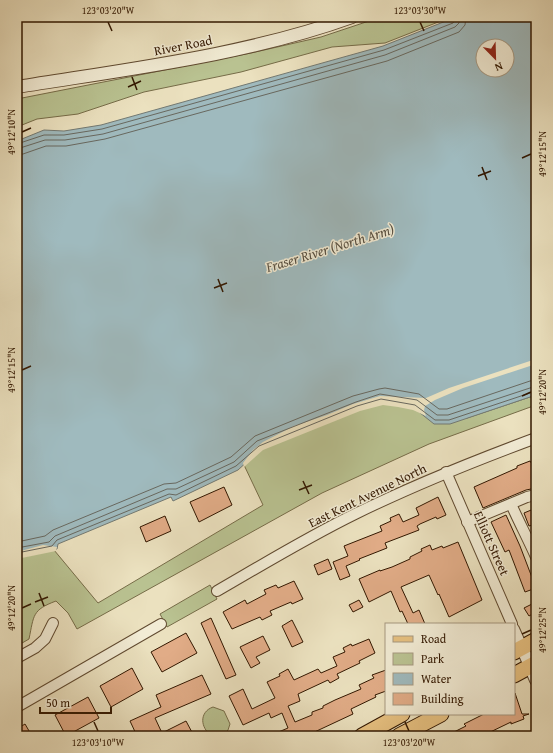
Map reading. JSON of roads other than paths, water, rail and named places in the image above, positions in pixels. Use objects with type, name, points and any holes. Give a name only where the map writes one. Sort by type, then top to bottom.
[{"type":"main road","points":[[518,649],[536,640]]},
{"type":"main road","points":[[515,673],[533,664]]},
{"type":"main road","points":[[362,736],[400,715]]},
{"type":"main road","points":[[400,736],[439,715]]},
{"type":"street","name":"River Road","points":[[17,87],[151,66],[219,52],[288,37],[352,17]]},
{"type":"street","name":"East Kent Avenue North","points":[[217,591],[332,526],[446,472],[536,438]]},
{"type":"street","name":"Elliott Street","points":[[446,472],[512,623]]},
{"type":"street","points":[[467,522],[536,495]]},
{"type":"street","points":[[511,504],[536,557]]},
{"type":"street","points":[[17,658],[34,648],[45,639],[53,623]]},
{"type":"street","points":[[17,706],[161,624]]},
{"type":"street","points":[[515,634],[518,649],[533,664],[536,680]]},
{"type":"water","name":"Fraser River (North Arm)","points":[[456,17],[536,17],[536,395],[450,424],[434,424],[414,408],[383,403],[359,410],[261,449],[238,470],[173,501],[171,497],[58,544],[57,549],[17,558],[17,141],[44,130],[64,131],[101,125],[383,46]]}]
